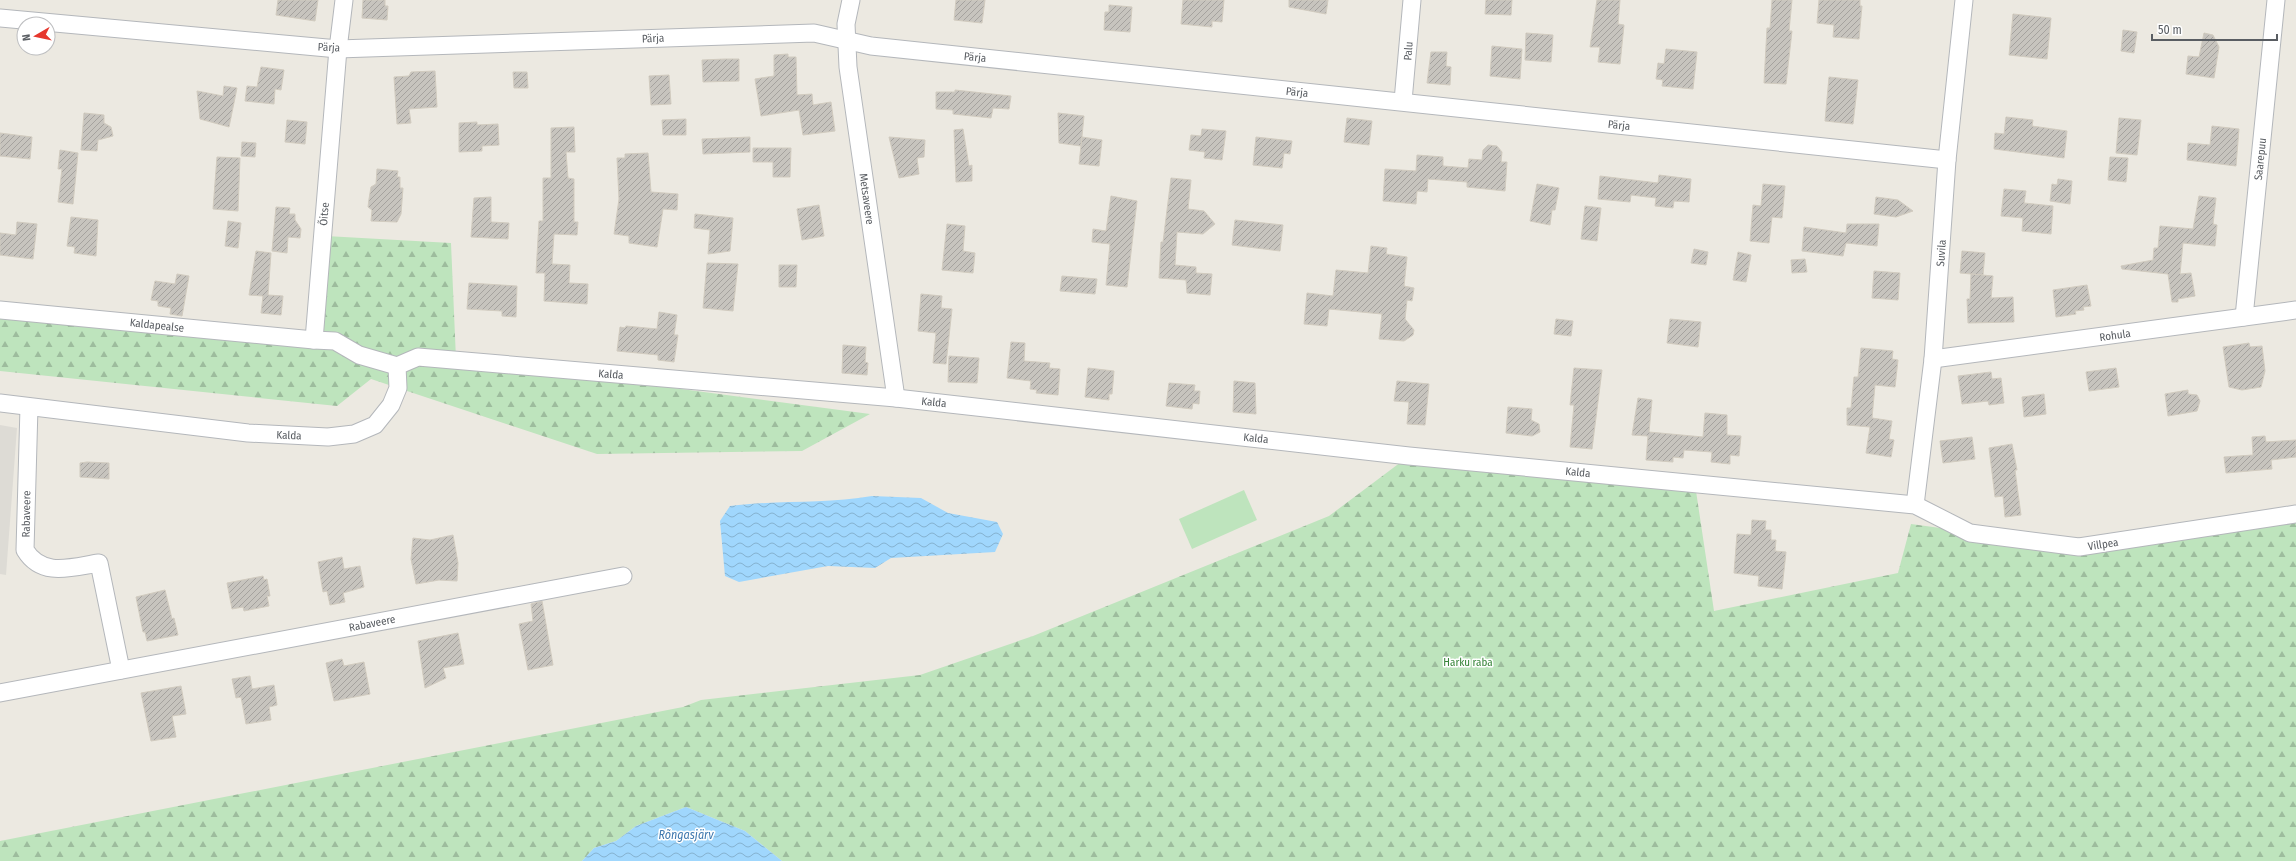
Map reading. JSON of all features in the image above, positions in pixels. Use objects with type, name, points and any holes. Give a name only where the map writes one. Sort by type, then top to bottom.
[{"type":"street","name":"Õitse","points":[[314,340],[338,49],[344,0]]},
{"type":"street","name":"Metsaveere","points":[[851,0],[846,24],[849,75],[896,398]]},
{"type":"street","name":"Palu","points":[[1403,101],[1412,0]]},
{"type":"street","name":"Suvila","points":[[1915,505],[1933,359],[1947,160],[1964,0]]},
{"type":"street","name":"Saarepuu","points":[[2244,317],[2276,0]]},
{"type":"street","name":"Pärja","points":[[0,18],[338,49],[814,33],[846,39],[871,46],[1403,101],[1947,160]]},
{"type":"street","name":"Kaldapealse","points":[[0,310],[314,340]]},
{"type":"street","name":"Rohula","points":[[1933,359],[2296,310]]},
{"type":"street","points":[[314,340],[335,341],[359,355],[397,366]]},
{"type":"street","name":"Kalda","points":[[0,403],[29,408],[248,433],[328,437],[354,434],[375,425],[391,405],[398,388],[397,366],[418,357],[896,398],[1409,456],[1915,505]]},
{"type":"street","name":"Rabaveere","points":[[29,408],[25,550],[30,557],[43,568],[53,569],[99,563],[121,670]]},
{"type":"street","name":"Villpea","points":[[1915,505],[1970,533],[2079,547],[2296,514]]},
{"type":"street","name":"Rabaveere","points":[[0,693],[623,576]]},
{"type":"shaded area","points":[[0,425],[17,428],[6,575],[0,574]]},
{"type":"green space","points":[[326,236],[451,243],[456,359],[870,414],[802,451],[597,454],[371,379],[337,406],[0,371],[0,314],[320,346]]},
{"type":"green space","name":"Harku raba","points":[[1409,456],[1696,491],[1714,611],[1898,573],[1911,524],[2079,547],[2296,514],[2296,861],[782,861],[745,831],[686,807],[636,826],[616,841],[594,848],[582,861],[0,861],[0,841],[683,707],[701,700],[920,675],[1033,636],[1329,516]]},
{"type":"green space","points":[[1244,490],[1257,520],[1192,549],[1179,519]]},
{"type":"water","points":[[872,496],[921,498],[948,513],[997,522],[1003,534],[995,552],[891,558],[875,568],[828,566],[739,582],[725,576],[720,521],[730,506],[837,500]]},
{"type":"water","name":"Rõngasjärv","points":[[686,807],[745,831],[782,861],[582,861],[594,848],[616,841],[636,826]]},
{"type":"building","points":[[278,0],[318,0],[315,21],[276,15]]},
{"type":"building","points":[[363,0],[385,0],[385,6],[388,6],[387,20],[362,18]]},
{"type":"building","points":[[956,0],[985,0],[982,23],[954,20]]},
{"type":"building","points":[[1183,0],[1224,0],[1222,22],[1212,21],[1212,27],[1181,24]]},
{"type":"building","points":[[1289,0],[1328,0],[1326,14],[1289,7]]},
{"type":"building","points":[[1486,0],[1512,0],[1511,15],[1485,14]]},
{"type":"building","points":[[1597,0],[1620,0],[1618,24],[1624,25],[1620,64],[1598,62],[1600,47],[1590,47]]},
{"type":"building","points":[[1772,0],[1792,0],[1789,31],[1792,31],[1786,84],[1764,83],[1767,28],[1770,28]]},
{"type":"building","points":[[1819,0],[1860,0],[1860,6],[1862,6],[1859,39],[1833,37],[1834,25],[1817,23]]},
{"type":"building","points":[[1109,5],[1132,7],[1130,32],[1104,30],[1105,12],[1109,12]]},
{"type":"building","points":[[2013,14],[2051,18],[2047,59],[2009,55]]},
{"type":"building","points":[[2123,30],[2137,32],[2134,53],[2121,51]]},
{"type":"building","points":[[1526,33],[1553,35],[1551,62],[1525,60]]},
{"type":"building","points":[[2204,33],[2213,35],[2219,47],[2214,78],[2186,74],[2188,56],[2199,57]]},
{"type":"building","points":[[1492,46],[1522,49],[1520,79],[1490,76]]},
{"type":"building","points":[[1666,49],[1697,52],[1693,89],[1662,86],[1663,80],[1656,79],[1658,63],[1664,64]]},
{"type":"building","points":[[1431,52],[1447,52],[1446,66],[1451,67],[1450,85],[1427,83]]},
{"type":"building","points":[[788,54],[788,57],[796,57],[797,95],[812,94],[813,105],[831,102],[835,131],[803,135],[799,110],[761,116],[755,79],[774,76],[774,55]]},
{"type":"building","points":[[739,59],[739,81],[703,82],[702,60]]},
{"type":"building","points":[[261,67],[284,70],[281,90],[275,89],[274,104],[245,101],[247,86],[257,87]]},
{"type":"building","points":[[435,71],[437,107],[409,109],[411,123],[397,124],[394,77],[409,76],[411,72]]},
{"type":"building","points":[[513,72],[527,72],[528,88],[514,88]]},
{"type":"building","points":[[669,75],[671,104],[651,105],[649,76]]},
{"type":"building","points":[[1829,77],[1858,80],[1853,124],[1825,121]]},
{"type":"building","points":[[224,86],[237,88],[229,127],[200,119],[197,91],[223,96]]},
{"type":"building","points":[[955,90],[1011,96],[1009,109],[993,108],[991,118],[953,114],[953,110],[936,109],[936,92],[955,92]]},
{"type":"building","points":[[84,113],[104,115],[104,123],[111,127],[113,136],[98,140],[97,151],[81,150]]},
{"type":"building","points":[[1058,113],[1084,116],[1081,146],[1059,143]]},
{"type":"building","points":[[2006,117],[2033,120],[2032,126],[2067,131],[2064,158],[1994,149],[1995,133],[2004,134]]},
{"type":"building","points":[[1347,118],[1372,121],[1369,145],[1344,142]]},
{"type":"building","points":[[2119,118],[2141,120],[2137,155],[2116,153]]},
{"type":"building","points":[[686,119],[686,135],[663,135],[662,120]]},
{"type":"building","points":[[287,120],[307,122],[305,144],[285,142]]},
{"type":"building","points":[[477,122],[477,125],[498,124],[499,145],[482,146],[482,151],[459,152],[459,123]]},
{"type":"building","points":[[2212,126],[2239,129],[2236,166],[2187,160],[2188,143],[2210,145]]},
{"type":"building","points":[[574,127],[575,152],[566,152],[568,178],[574,179],[574,222],[578,222],[577,235],[554,234],[552,264],[570,265],[569,283],[588,284],[587,304],[544,301],[545,273],[536,273],[539,221],[543,221],[543,178],[551,178],[551,128]]},
{"type":"building","points":[[963,129],[969,166],[972,165],[972,181],[956,182],[954,130]]},
{"type":"building","points":[[1202,129],[1226,131],[1222,160],[1204,158],[1205,152],[1189,150],[1191,135],[1201,136]]},
{"type":"building","points":[[0,133],[32,137],[30,159],[0,156]]},
{"type":"building","points":[[750,137],[750,152],[703,154],[702,139]]},
{"type":"building","points":[[889,137],[925,140],[924,157],[917,158],[919,174],[899,178]]},
{"type":"building","points":[[1082,137],[1102,140],[1099,166],[1079,164]]},
{"type":"building","points":[[1256,137],[1292,141],[1290,154],[1284,153],[1282,168],[1253,165]]},
{"type":"building","points":[[242,142],[256,143],[255,157],[241,156]]},
{"type":"building","points":[[1488,145],[1497,146],[1502,152],[1501,162],[1507,162],[1505,191],[1467,187],[1467,182],[1428,179],[1427,192],[1417,191],[1416,204],[1383,201],[1385,169],[1416,171],[1417,155],[1443,157],[1443,166],[1468,168],[1469,159],[1482,160],[1483,150]]},
{"type":"building","points":[[753,148],[791,148],[790,177],[773,177],[773,162],[753,162]]},
{"type":"building","points":[[60,150],[78,153],[73,204],[58,202],[62,169],[58,169]]},
{"type":"building","points":[[648,153],[651,192],[678,194],[677,210],[663,209],[657,247],[629,243],[629,236],[614,234],[619,199],[617,158],[625,158],[625,154]]},
{"type":"building","points":[[217,157],[240,158],[238,211],[213,209]]},
{"type":"building","points":[[2110,157],[2128,158],[2126,182],[2108,180]]},
{"type":"building","points":[[377,169],[398,171],[397,177],[400,177],[400,188],[403,188],[401,214],[397,222],[371,221],[372,210],[368,207],[371,187],[376,184]]},
{"type":"building","points":[[1659,175],[1691,179],[1689,202],[1674,201],[1673,208],[1655,206],[1656,198],[1631,195],[1630,202],[1598,199],[1600,176],[1658,183]]},
{"type":"building","points":[[1171,178],[1191,180],[1188,209],[1204,211],[1215,224],[1203,234],[1177,232],[1175,265],[1196,267],[1196,273],[1212,274],[1210,295],[1187,293],[1186,280],[1159,278],[1161,242],[1163,242]]},
{"type":"building","points":[[2058,179],[2072,181],[2070,204],[2050,201],[2052,184],[2057,185]]},
{"type":"building","points":[[1537,184],[1559,188],[1555,210],[1552,210],[1550,225],[1530,221]]},
{"type":"building","points":[[1763,184],[1785,186],[1782,218],[1772,217],[1769,243],[1750,241],[1753,205],[1761,206]]},
{"type":"building","points":[[2004,189],[2026,191],[2024,203],[2053,206],[2051,234],[2022,231],[2023,218],[2001,216]]},
{"type":"building","points":[[1111,196],[1137,201],[1127,287],[1106,285],[1110,244],[1092,242],[1093,229],[1106,231]]},
{"type":"building","points":[[2199,196],[2216,198],[2213,224],[2217,225],[2215,246],[2183,243],[2180,274],[2191,273],[2195,296],[2178,299],[2178,302],[2172,302],[2168,274],[2122,269],[2121,266],[2153,260],[2154,248],[2158,248],[2160,226],[2193,229]]},
{"type":"building","points":[[491,197],[491,222],[509,223],[508,239],[471,237],[474,198]]},
{"type":"building","points":[[1876,197],[1898,200],[1913,211],[1896,217],[1874,214]]},
{"type":"building","points":[[819,205],[824,236],[802,240],[797,209]]},
{"type":"building","points":[[1585,206],[1601,208],[1597,241],[1581,239]]},
{"type":"building","points":[[276,207],[290,208],[289,214],[295,214],[295,220],[301,229],[300,238],[288,237],[287,253],[272,251]]},
{"type":"building","points":[[695,214],[733,218],[730,251],[708,254],[710,230],[694,228]]},
{"type":"building","points":[[71,217],[98,220],[96,256],[74,253],[75,247],[67,246]]},
{"type":"building","points":[[1235,220],[1283,225],[1280,251],[1232,245]]},
{"type":"building","points":[[228,221],[241,223],[238,248],[225,246]]},
{"type":"building","points":[[17,222],[37,224],[33,259],[0,255],[0,233],[16,235]]},
{"type":"building","points":[[947,224],[965,226],[963,251],[975,253],[973,273],[942,270]]},
{"type":"building","points":[[1847,224],[1879,224],[1877,246],[1846,243],[1843,256],[1802,251],[1804,227],[1846,233]]},
{"type":"building","points":[[1371,246],[1387,248],[1386,254],[1407,257],[1404,286],[1414,288],[1412,301],[1407,300],[1405,319],[1414,330],[1413,335],[1404,341],[1379,339],[1382,314],[1329,309],[1327,326],[1304,324],[1307,293],[1333,296],[1336,270],[1368,273]]},
{"type":"building","points":[[1694,249],[1708,252],[1706,265],[1691,263]]},
{"type":"building","points":[[256,251],[271,253],[268,295],[283,296],[281,315],[261,313],[263,296],[249,295]]},
{"type":"building","points":[[1962,251],[1985,253],[1983,275],[1960,273]]},
{"type":"building","points":[[1738,252],[1751,255],[1746,282],[1733,280]]},
{"type":"building","points":[[1805,259],[1807,272],[1792,273],[1791,260]]},
{"type":"building","points":[[707,263],[738,264],[733,311],[703,308]]},
{"type":"building","points":[[779,265],[797,265],[796,287],[779,287]]},
{"type":"building","points":[[1874,271],[1900,273],[1898,300],[1872,298]]},
{"type":"building","points":[[177,274],[189,276],[182,316],[170,314],[171,308],[158,306],[158,301],[151,300],[155,281],[175,284]]},
{"type":"building","points":[[1971,274],[1993,276],[1991,298],[2013,297],[2014,322],[1968,323],[1967,299],[1970,299]]},
{"type":"building","points":[[1062,276],[1097,279],[1095,294],[1060,291]]},
{"type":"building","points":[[469,283],[517,286],[516,317],[502,316],[502,311],[467,309]]},
{"type":"building","points":[[2087,285],[2091,306],[2083,307],[2084,310],[2075,311],[2076,314],[2056,317],[2053,290]]},
{"type":"building","points":[[921,294],[942,296],[941,308],[952,309],[946,364],[933,363],[936,333],[918,331]]},
{"type":"building","points":[[659,312],[677,315],[674,335],[678,335],[674,362],[658,360],[658,355],[617,351],[620,327],[625,328],[626,326],[657,329]]},
{"type":"building","points":[[1556,319],[1573,321],[1571,336],[1554,334]]},
{"type":"building","points":[[1670,319],[1701,322],[1698,347],[1667,343]]},
{"type":"building","points":[[1011,342],[1025,343],[1024,361],[1050,363],[1049,368],[1060,369],[1058,395],[1036,393],[1037,390],[1030,389],[1031,381],[1007,378]]},
{"type":"building","points":[[2249,343],[2250,347],[2262,346],[2265,371],[2261,387],[2242,390],[2229,387],[2223,347]]},
{"type":"building","points":[[843,345],[866,347],[865,362],[868,363],[867,375],[842,373]]},
{"type":"building","points":[[1861,348],[1893,351],[1892,359],[1898,360],[1895,387],[1875,385],[1872,418],[1892,421],[1889,439],[1894,440],[1891,457],[1866,453],[1870,427],[1847,425],[1847,408],[1851,408],[1854,377],[1858,377]]},
{"type":"building","points":[[949,356],[979,358],[977,383],[948,382]]},
{"type":"building","points":[[1088,368],[1114,371],[1112,394],[1109,394],[1109,400],[1085,397]]},
{"type":"building","points":[[1574,368],[1602,370],[1592,449],[1570,447],[1574,405],[1570,405]]},
{"type":"building","points":[[2116,368],[2119,387],[2089,391],[2086,372]]},
{"type":"building","points":[[1991,372],[1992,379],[2001,378],[2004,403],[1989,405],[1988,401],[1962,404],[1958,376]]},
{"type":"building","points":[[1234,381],[1255,383],[1256,414],[1233,412]]},
{"type":"building","points":[[1397,381],[1429,384],[1425,425],[1407,424],[1409,402],[1394,401]]},
{"type":"building","points":[[1169,383],[1195,385],[1194,391],[1200,391],[1199,404],[1193,403],[1192,409],[1166,406]]},
{"type":"building","points":[[2188,390],[2188,394],[2197,395],[2200,401],[2197,411],[2168,416],[2165,394]]},
{"type":"building","points":[[2044,394],[2046,414],[2024,417],[2022,397]]},
{"type":"building","points":[[1638,398],[1652,400],[1649,432],[1703,437],[1705,413],[1727,415],[1727,435],[1741,436],[1739,456],[1730,455],[1730,464],[1711,462],[1712,452],[1684,450],[1683,458],[1673,457],[1673,462],[1646,460],[1648,436],[1632,435]]},
{"type":"building","points":[[1508,407],[1532,409],[1531,420],[1539,424],[1540,432],[1532,436],[1506,433]]},
{"type":"building","points":[[2265,436],[2266,442],[2296,440],[2296,457],[2271,460],[2272,469],[2226,473],[2224,457],[2253,455],[2252,437]]},
{"type":"building","points":[[1972,437],[1975,459],[1943,463],[1940,441]]},
{"type":"building","points":[[2012,444],[2017,470],[2015,470],[2021,515],[2005,517],[2003,496],[1995,497],[1989,448]]},
{"type":"building","points":[[80,463],[109,463],[109,479],[80,477]]},
{"type":"building","points":[[1752,520],[1766,521],[1765,530],[1771,530],[1771,540],[1776,540],[1775,551],[1786,552],[1782,589],[1758,586],[1759,576],[1734,573],[1737,534],[1751,535]]},
{"type":"building","points":[[453,535],[458,563],[457,581],[439,580],[416,584],[411,559],[413,538],[430,540]]},
{"type":"building","points":[[342,557],[344,569],[360,566],[364,587],[343,593],[345,602],[330,605],[327,591],[323,592],[318,562]]},
{"type":"building","points":[[263,576],[264,580],[267,579],[270,596],[267,596],[269,606],[244,611],[243,607],[232,609],[227,583]]},
{"type":"building","points":[[165,590],[172,619],[174,618],[178,635],[147,641],[145,632],[143,632],[136,597]]},
{"type":"building","points":[[542,601],[553,665],[528,670],[519,624],[533,621],[531,604]]},
{"type":"building","points":[[458,633],[464,664],[443,668],[446,678],[425,688],[418,641]]},
{"type":"building","points":[[342,659],[344,666],[364,662],[370,694],[334,701],[326,663]]},
{"type":"building","points":[[250,676],[252,689],[274,685],[277,705],[269,707],[271,720],[246,724],[241,697],[236,698],[232,679]]},
{"type":"building","points":[[181,686],[186,714],[172,716],[176,737],[151,741],[141,693]]}]
